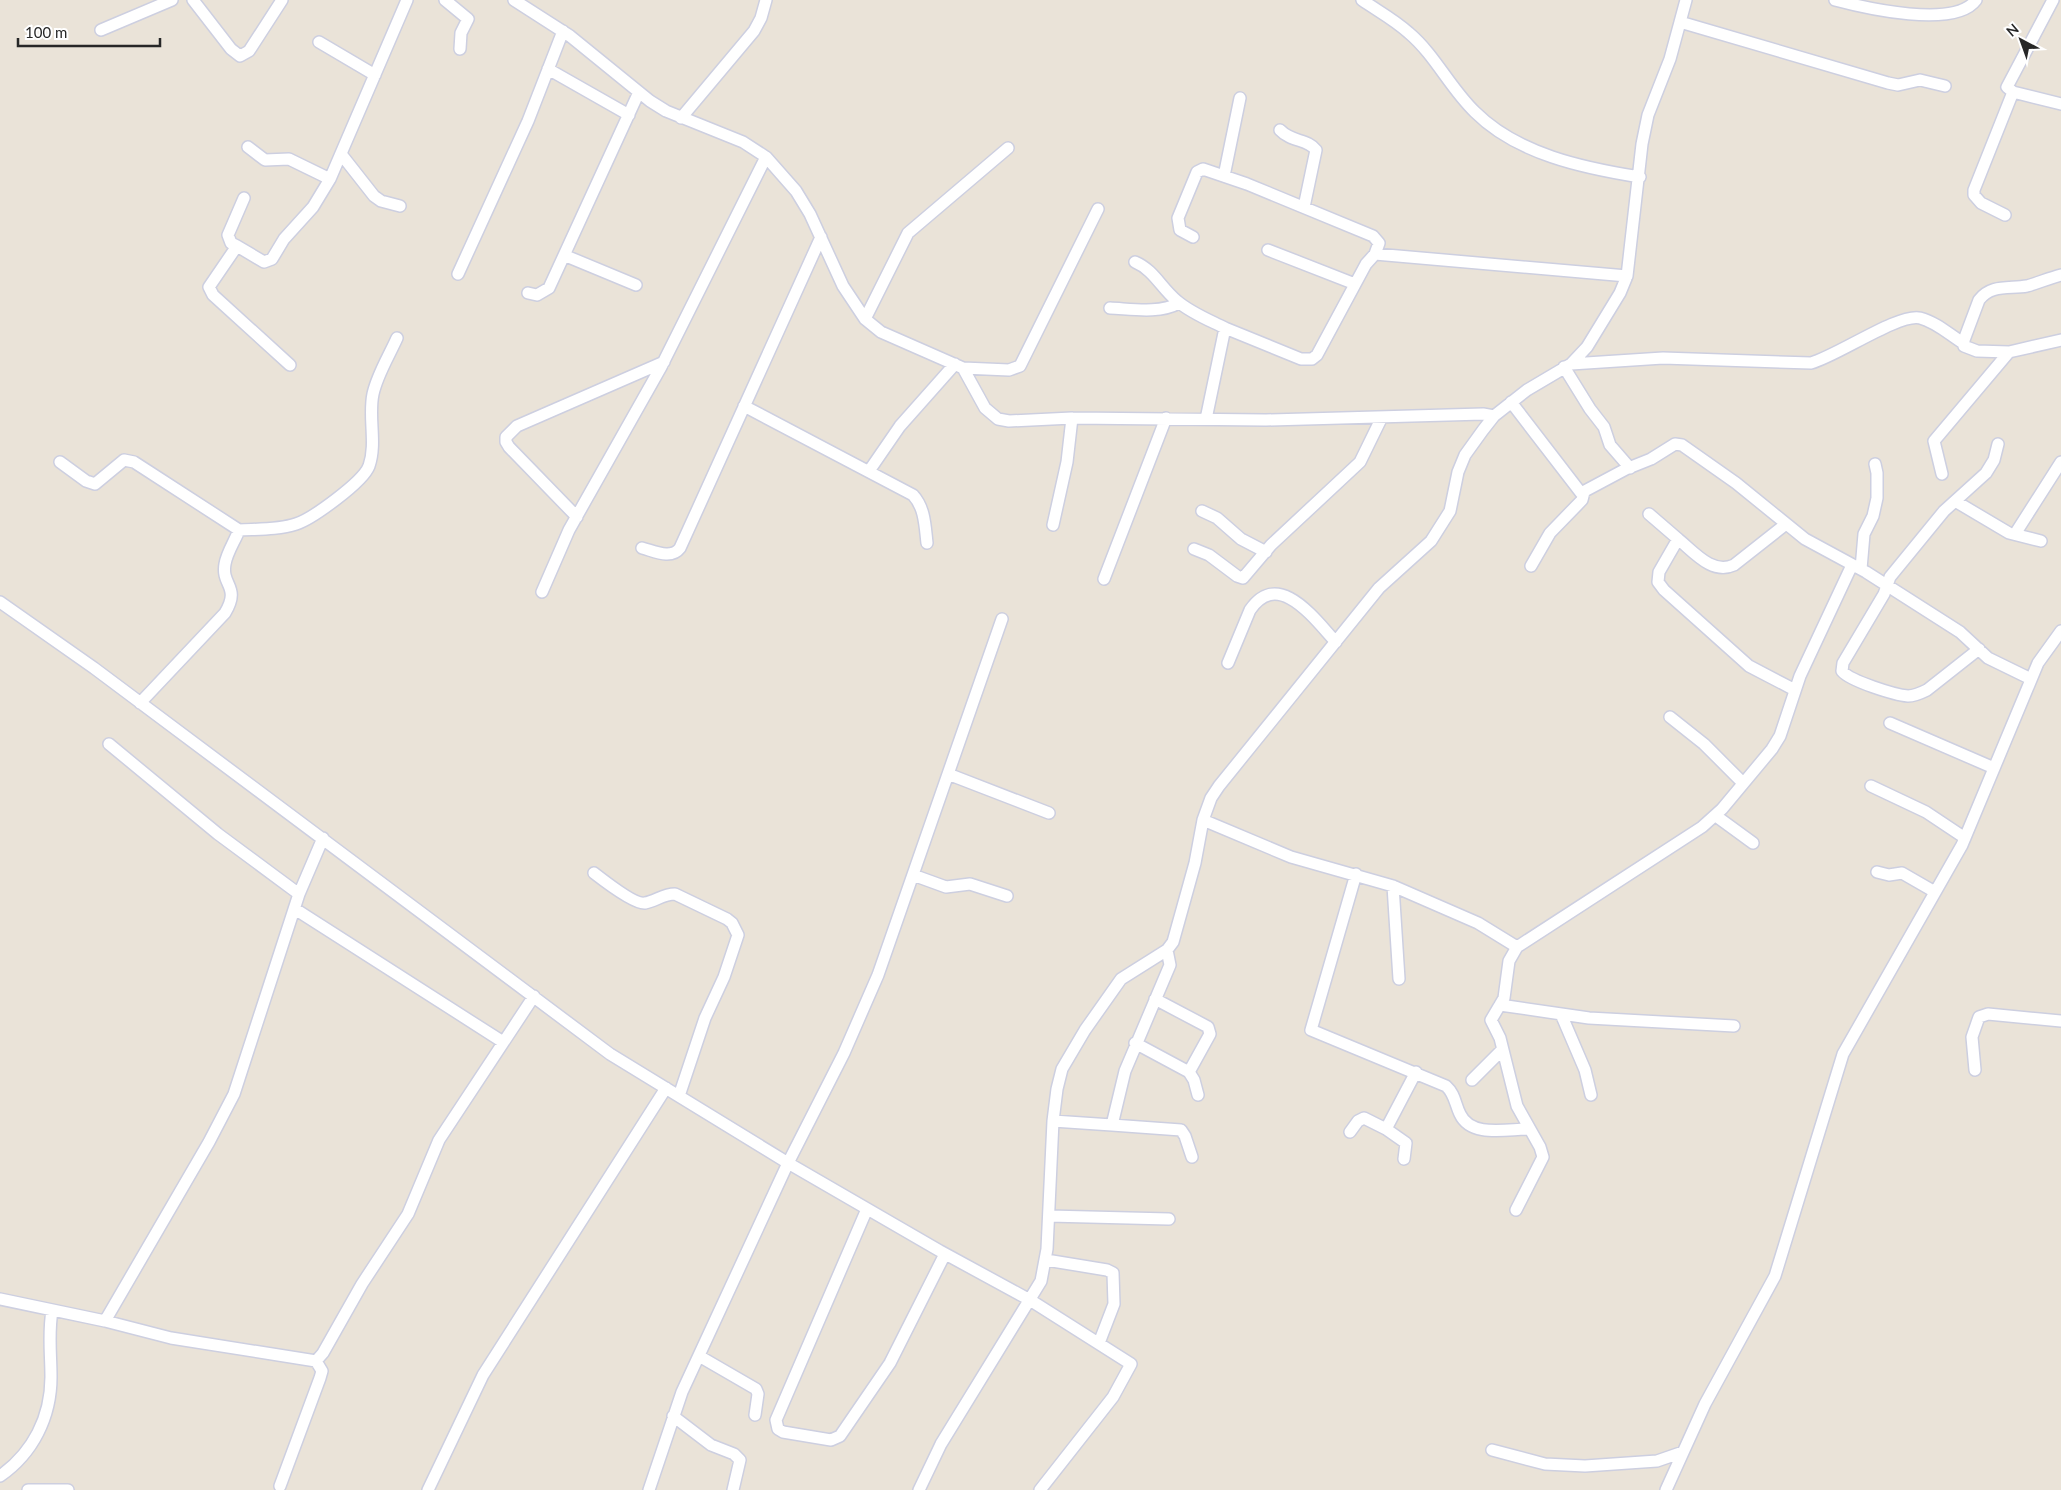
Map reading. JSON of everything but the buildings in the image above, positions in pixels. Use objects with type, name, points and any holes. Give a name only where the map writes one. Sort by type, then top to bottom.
[{"type":"street","points":[[101,30],[172,0]]},
{"type":"street","points":[[193,0],[231,50],[240,56],[249,51],[282,0]]},
{"type":"street","points":[[244,198],[228,234],[231,243],[260,260],[268,262],[284,239],[313,207],[330,179],[407,0]]},
{"type":"street","points":[[445,0],[468,18],[462,33],[460,49]]},
{"type":"street","points":[[514,0],[564,31],[639,92],[666,111],[743,142],[766,157],[796,191],[821,237],[843,286],[865,319],[881,332],[959,366],[1009,370],[1020,366],[1098,209]]},
{"type":"street","points":[[681,118],[754,31],[761,18],[766,0]]},
{"type":"street","points":[[1362,0],[1410,33],[1475,113],[1498,130],[1554,157],[1594,170],[1640,177]]},
{"type":"street","points":[[919,1490],[941,1444],[1041,1282],[1046,1260],[1054,1121],[1062,1069],[1085,1030],[1121,979],[1167,950],[1173,942],[1195,863],[1203,820],[1211,798],[1379,588],[1424,548],[1442,526],[1450,511],[1458,472],[1465,455],[1494,416],[1527,390],[1568,366],[1587,347],[1620,293],[1627,276],[1640,177],[1642,144],[1648,115],[1670,59],[1686,0]]},
{"type":"street","points":[[1835,0],[1870,10],[1902,14],[1952,14],[1967,10],[1976,0]]},
{"type":"street","points":[[2053,0],[2007,82],[2008,90],[2061,104]]},
{"type":"street","points":[[1680,22],[1888,83],[1898,85],[1920,80],[1945,86]]},
{"type":"street","points":[[458,274],[528,121],[564,31]]},
{"type":"street","points":[[320,42],[375,75]]},
{"type":"street","points":[[548,69],[629,115]]},
{"type":"street","points":[[528,293],[537,296],[545,292],[566,256],[639,92]]},
{"type":"street","points":[[2005,214],[1981,203],[1974,195],[1974,190],[2013,92]]},
{"type":"street","points":[[1224,176],[1240,98]]},
{"type":"street","points":[[1280,130],[1288,137],[1310,144],[1316,150],[1304,207]]},
{"type":"street","points":[[248,147],[265,160],[289,159],[330,179]]},
{"type":"street","points":[[865,319],[908,233],[1008,148]]},
{"type":"street","points":[[341,154],[374,196],[381,201],[400,206]]},
{"type":"street","points":[[542,592],[577,517],[664,362],[766,157]]},
{"type":"street","points":[[1135,262],[1150,270],[1164,290],[1179,303],[1225,328],[1301,359],[1312,358],[1317,355],[1355,284],[1375,254],[1379,243],[1376,238],[1304,207],[1202,169],[1197,172],[1178,218],[1180,230],[1194,237]]},
{"type":"street","points":[[642,548],[668,555],[677,552],[821,237]]},
{"type":"street","points":[[238,246],[211,284],[210,291],[290,365]]},
{"type":"street","points":[[1268,250],[1355,284]]},
{"type":"street","points":[[1375,254],[1627,276]]},
{"type":"street","points":[[566,256],[636,285]]},
{"type":"street","points":[[1963,343],[1979,300],[1988,291],[2026,286],[2061,276]]},
{"type":"street","points":[[1110,308],[1154,310],[1164,309],[1179,303]]},
{"type":"street","points":[[1568,366],[1663,358],[1811,363],[1824,359],[1905,319],[1918,318],[1932,323],[1963,343],[1966,347],[1977,350],[2009,352],[2061,340]]},
{"type":"street","points":[[1206,419],[1225,328]]},
{"type":"street","points":[[60,462],[86,481],[95,484],[124,460],[134,462],[239,530],[286,527],[297,524],[354,485],[363,476],[371,454],[373,394],[397,338]]},
{"type":"street","points":[[1942,474],[1934,441],[2009,352]]},
{"type":"street","points":[[577,517],[510,447],[506,442],[506,437],[517,426],[664,362]]},
{"type":"street","points":[[959,366],[986,408],[998,419],[1009,421],[1072,418],[1266,420],[1483,414],[1494,416]]},
{"type":"street","points":[[869,471],[900,426],[959,366]]},
{"type":"street","points":[[1568,366],[1590,410],[1604,427],[1610,445],[1630,468]]},
{"type":"street","points":[[1511,402],[1578,491],[1584,492],[1651,459],[1675,444],[1682,445],[1815,545],[1857,567],[1960,632],[1988,658],[2031,679]]},
{"type":"street","points":[[744,406],[905,490],[920,502],[927,543]]},
{"type":"street","points":[[1194,550],[1209,555],[1240,578],[1246,575],[1266,552],[1360,462],[1382,417]]},
{"type":"street","points":[[1053,526],[1067,462],[1072,418]]},
{"type":"street","points":[[1104,579],[1166,418]]},
{"type":"street","points":[[1979,649],[1918,695],[1896,693],[1845,675],[1842,671],[1843,663],[1884,594],[1886,585],[1926,533],[1955,501],[1986,473],[1994,460],[1998,444]]},
{"type":"street","points":[[2015,534],[2061,462]]},
{"type":"street","points":[[1516,1210],[1543,1157],[1517,1106],[1500,1038],[1492,1020],[1504,998],[1510,961],[1517,947],[1716,816],[1780,736],[1795,690],[1857,567],[1864,534],[1873,516],[1877,498],[1875,464]]},
{"type":"street","points":[[1531,566],[1550,533],[1582,500],[1584,492]]},
{"type":"street","points":[[1955,501],[2015,534],[2041,540]]},
{"type":"street","points":[[1202,511],[1217,518],[1241,539],[1266,552]]},
{"type":"street","points":[[1649,514],[1712,566],[1725,569],[1734,565],[1786,524]]},
{"type":"street","points":[[140,703],[225,612],[232,601],[233,594],[225,572],[225,563],[239,530]]},
{"type":"street","points":[[1678,539],[1659,572],[1660,586],[1749,666],[1795,690]]},
{"type":"street","points":[[1228,663],[1250,610],[1255,603],[1265,597],[1282,594],[1292,598],[1336,642]]},
{"type":"street","points":[[0,602],[323,838],[610,1054],[788,1163],[945,1254],[1030,1300],[1131,1364],[1112,1397],[1040,1490]]},
{"type":"street","points":[[649,1490],[673,1416],[699,1356],[788,1163],[844,1054],[878,975],[1002,619]]},
{"type":"street","points":[[1666,1490],[1705,1404],[1775,1276],[1843,1054],[1965,838],[2038,663],[2061,631]]},
{"type":"street","points":[[1670,717],[1704,744],[1743,783]]},
{"type":"street","points":[[1890,723],[1994,768]]},
{"type":"street","points":[[109,744],[218,834],[299,894]]},
{"type":"street","points":[[948,774],[1049,813]]},
{"type":"street","points":[[1871,786],[1926,812],[1965,838]]},
{"type":"street","points":[[1716,816],[1752,843]]},
{"type":"street","points":[[1203,820],[1291,857],[1393,886],[1478,923],[1517,947]]},
{"type":"street","points":[[105,1321],[209,1142],[234,1094],[299,894],[323,838]]},
{"type":"street","points":[[1877,872],[1889,875],[1902,873],[1936,892]]},
{"type":"street","points":[[594,873],[642,904],[666,894],[684,896],[727,919],[736,929],[737,943],[708,1010],[679,1096]]},
{"type":"street","points":[[1356,874],[1311,1030],[1440,1082],[1451,1090],[1460,1115],[1472,1128],[1480,1130],[1529,1129]]},
{"type":"street","points":[[913,875],[946,887],[970,884],[1007,896]]},
{"type":"street","points":[[1393,886],[1399,979]]},
{"type":"street","points":[[295,909],[503,1042]]},
{"type":"street","points":[[1112,1125],[1125,1071],[1135,1043],[1170,966],[1167,950]]},
{"type":"street","points":[[316,1361],[327,1348],[362,1284],[408,1214],[432,1152],[443,1133],[534,996]]},
{"type":"street","points":[[1155,999],[1208,1027],[1210,1034],[1189,1072]]},
{"type":"street","points":[[1500,1005],[1589,1018],[1734,1026]]},
{"type":"street","points":[[1561,1014],[1585,1070],[1591,1095]]},
{"type":"street","points":[[1976,1070],[1972,1037],[1979,1017],[1988,1014],[2061,1021]]},
{"type":"street","points":[[1135,1043],[1189,1072],[1194,1080],[1198,1096]]},
{"type":"street","points":[[1472,1080],[1502,1050]]},
{"type":"street","points":[[1386,1129],[1416,1072]]},
{"type":"street","points":[[428,1490],[483,1375],[666,1088]]},
{"type":"street","points":[[1350,1132],[1358,1121],[1364,1118],[1386,1129],[1406,1143],[1404,1159]]},
{"type":"street","points":[[1054,1121],[1181,1130],[1192,1157]]},
{"type":"street","points":[[867,1209],[776,1420],[778,1429],[783,1432],[831,1440],[840,1436],[890,1363],[945,1254]]},
{"type":"street","points":[[1049,1216],[1169,1219]]},
{"type":"street","points":[[1046,1260],[1111,1270],[1113,1273],[1114,1304],[1099,1343]]},
{"type":"street","points":[[0,1299],[105,1321],[171,1338],[316,1361]]},
{"type":"street","points":[[0,1476],[28,1450],[40,1430],[48,1409],[51,1378],[49,1332],[52,1311]]},
{"type":"street","points":[[699,1356],[756,1389],[758,1394],[755,1415]]},
{"type":"street","points":[[280,1486],[322,1371],[316,1361]]},
{"type":"street","points":[[673,1416],[711,1445],[734,1454],[740,1460],[733,1490]]},
{"type":"street","points":[[1492,1450],[1546,1464],[1585,1466],[1657,1461],[1683,1452]]},
{"type":"street","points":[[28,1490],[40,1488],[68,1490]]}]
